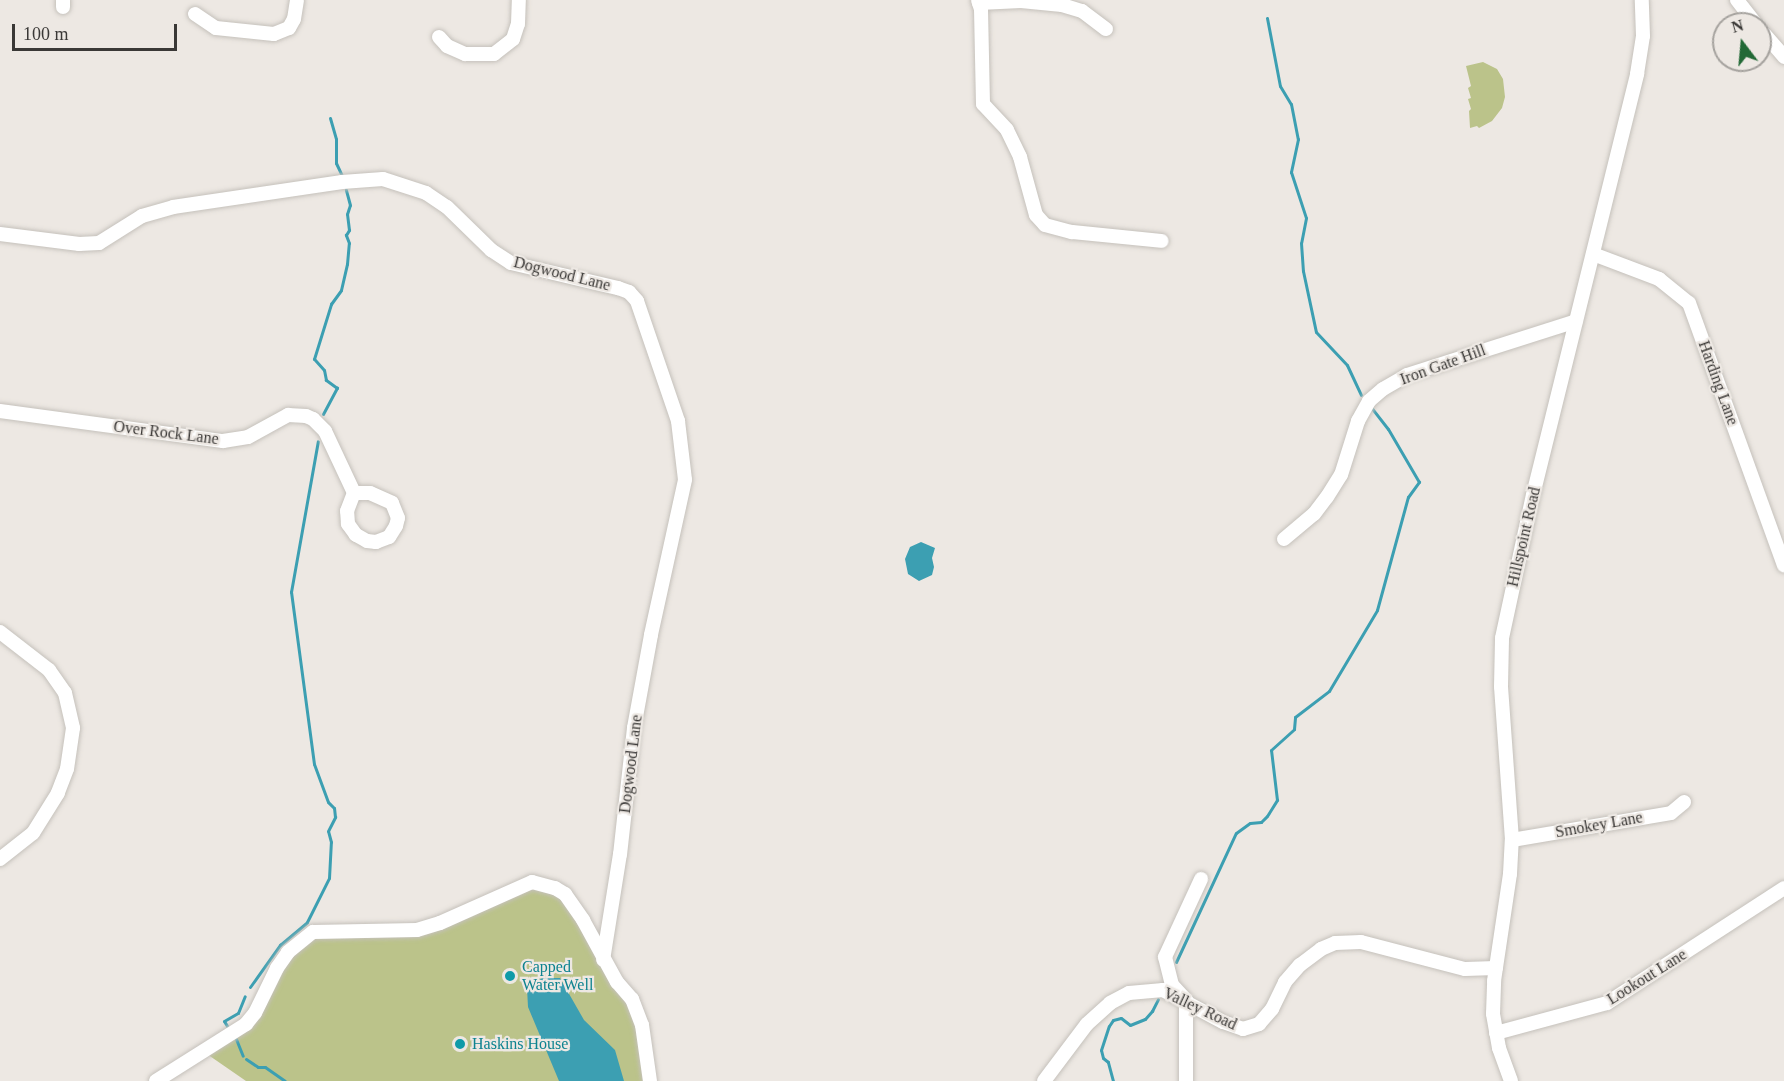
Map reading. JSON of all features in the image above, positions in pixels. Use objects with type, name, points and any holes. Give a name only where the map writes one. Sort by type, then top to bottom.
[{"type":"street","points":[[195,14],[216,28],[274,34],[289,28],[294,20],[297,0]]},
{"type":"street","points":[[439,37],[447,46],[465,54],[494,54],[513,39],[518,24],[519,0]]},
{"type":"street","name":"Hillspoint Road","points":[[1511,1081],[1496,1033],[1493,1000],[1510,874],[1512,840],[1501,687],[1502,638],[1533,495],[1640,59],[1642,0]]},
{"type":"street","points":[[1737,0],[1746,12]]},
{"type":"street","points":[[1106,28],[1082,11],[1062,5],[1021,1],[979,1],[983,104],[1007,130],[1020,157],[1036,215],[1045,225],[1072,232],[1162,241]]},
{"type":"street","points":[[1772,43],[1784,57]]},
{"type":"street","name":"Dogwood Lane","points":[[0,234],[79,244],[99,243],[142,216],[173,207],[342,182],[383,179],[426,193],[447,207],[491,250],[511,263],[629,292],[637,301],[678,421],[685,480],[651,635],[634,728],[611,916],[603,960]]},
{"type":"street","name":"Harding Lane","points":[[1593,254],[1659,279],[1689,303],[1784,565]]},
{"type":"street","name":"Iron Gate Hill","points":[[1284,539],[1314,514],[1332,489],[1341,475],[1358,421],[1369,400],[1383,389],[1407,375],[1576,321]]},
{"type":"street","name":"Over Rock Lane","points":[[0,411],[223,441],[248,437],[288,415],[306,416],[314,419],[325,430],[354,493]]},
{"type":"street","points":[[0,632],[49,670],[65,693],[73,728],[67,769],[58,793],[33,833],[0,859]]},
{"type":"street","name":"Smokey Lane","points":[[1512,840],[1671,813],[1684,802]]},
{"type":"street","points":[[1186,1081],[1186,1000],[1172,985],[1165,957],[1201,879]]},
{"type":"street","points":[[156,1081],[246,1024],[288,952],[313,932],[417,930],[440,923],[532,882],[555,888],[565,894],[583,920],[603,960],[638,1011],[650,1081]]},
{"type":"street","name":"Lookout Lane","points":[[1496,1033],[1607,1003],[1784,888]]},
{"type":"street","points":[[583,920],[611,916]]},
{"type":"street","name":"Valley Road","points":[[1044,1081],[1076,1037],[1103,1008],[1118,998],[1147,990],[1163,990],[1233,1026],[1252,1027],[1266,1017],[1285,982],[1300,964],[1321,948],[1343,942],[1371,945],[1452,967],[1477,970],[1496,968]]},
{"type":"green space","points":[[1483,62],[1497,69],[1503,79],[1505,97],[1502,108],[1492,121],[1479,128],[1477,126],[1470,128],[1469,111],[1471,109],[1468,99],[1471,98],[1468,88],[1471,86],[1466,66]]},
{"type":"green space","points":[[521,885],[555,888],[632,999],[650,1081],[246,1081],[204,1052],[255,1013],[305,936],[417,930]]},
{"type":"water","points":[[921,542],[935,548],[932,558],[934,567],[932,575],[919,581],[908,574],[905,559],[910,547]]},
{"type":"water","points":[[542,978],[560,978],[584,1020],[615,1050],[624,1081],[559,1081],[528,1007],[527,988]]},
{"type":"waterway","points":[[1267,18],[1280,86],[1291,104],[1298,139],[1291,172],[1306,218],[1301,243],[1303,271],[1316,332],[1347,365],[1361,395]]},
{"type":"waterway","points":[[330,118],[336,139],[336,163],[342,176]]},
{"type":"waterway","points":[[323,414],[337,388],[326,380],[324,370],[314,359],[331,304],[341,290],[347,264],[349,243],[346,235],[349,230],[347,214],[350,205],[346,190]]},
{"type":"waterway","points":[[1176,962],[1236,833],[1250,823],[1261,822],[1277,800],[1271,750],[1294,729],[1295,717],[1329,691],[1377,610],[1408,497],[1419,482],[1388,429],[1371,407]]},
{"type":"waterway","points":[[250,987],[280,945],[307,922],[329,878],[331,842],[328,831],[335,817],[334,808],[328,802],[314,764],[291,592],[318,441]]},
{"type":"waterway","points":[[229,1029],[224,1021],[238,1013],[245,996]]},
{"type":"waterway","points":[[1113,1081],[1108,1062],[1103,1058],[1101,1050],[1109,1026],[1113,1020],[1121,1018],[1130,1025],[1145,1019],[1158,999]]},
{"type":"waterway","points":[[236,1039],[243,1056]]},
{"type":"waterway","points":[[246,1059],[258,1067],[265,1067],[285,1081]]},
{"type":"place","name":"Capped Water Well","points":[[510,976]]},
{"type":"place","name":"Haskins House","points":[[460,1044]]}]
